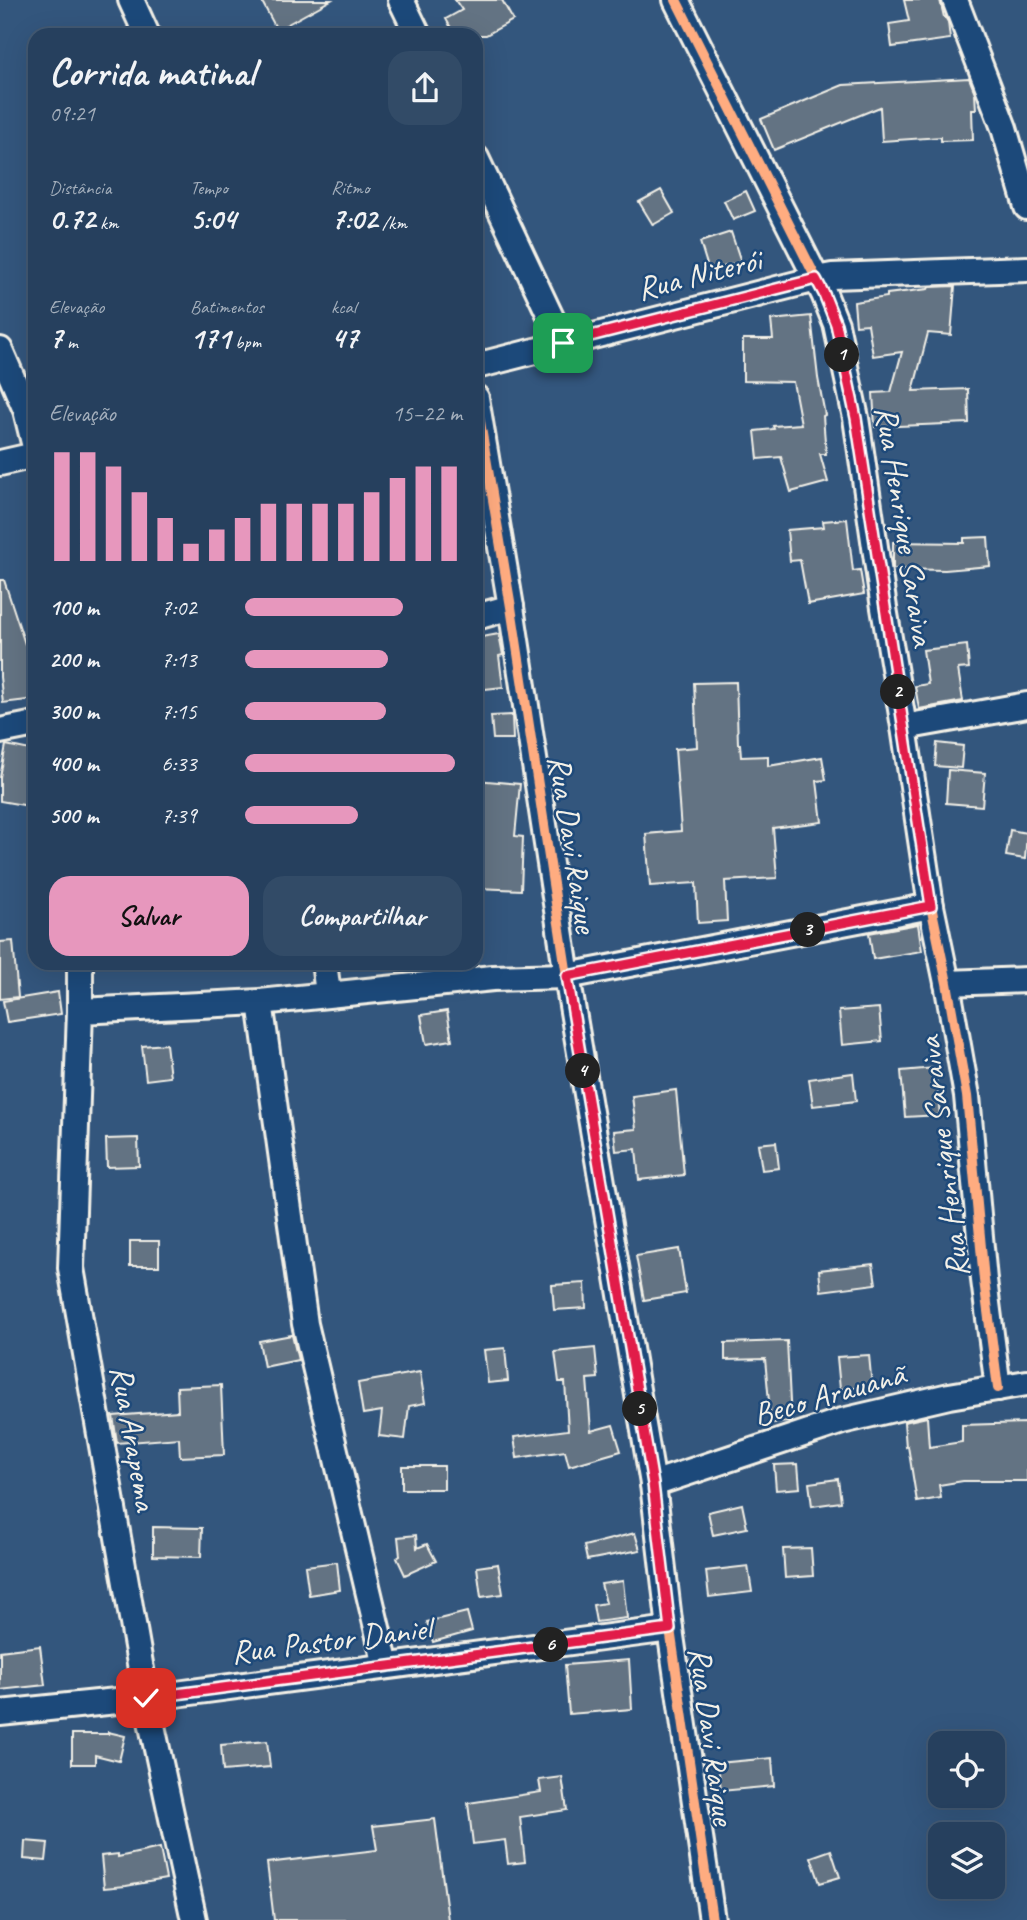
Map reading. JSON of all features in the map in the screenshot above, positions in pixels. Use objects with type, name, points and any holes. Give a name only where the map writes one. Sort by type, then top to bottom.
[{"type":"street","points":[[131,0],[144,28]]},
{"type":"street","points":[[401,0],[415,28]]},
{"type":"street","name":"Rua Henrique Saraiva","points":[[676,0],[824,294],[836,324],[856,418],[931,906],[967,1096],[984,1280],[998,1388]]},
{"type":"street","points":[[955,0],[1004,128],[1027,207]]},
{"type":"street","points":[[483,174],[563,343]]},
{"type":"street","name":"Rua Niterói","points":[[483,364],[832,276],[1027,269]]},
{"type":"street","points":[[0,350],[28,418]]},
{"type":"street","name":"Rua Davi Raique","points":[[483,440],[567,976],[653,1484],[670,1629],[712,1920]]},
{"type":"street","points":[[0,463],[28,457]]},
{"type":"street","points":[[483,615],[511,607]]},
{"type":"street","points":[[904,727],[1027,705]]},
{"type":"street","points":[[0,731],[28,725]]},
{"type":"street","points":[[80,1012],[260,1002],[493,978],[567,976],[931,906]]},
{"type":"street","name":"Rua Arapema","points":[[80,970],[71,1268],[146,1698],[194,1920]]},
{"type":"street","points":[[325,970],[328,994]]},
{"type":"street","points":[[947,983],[1027,980]]},
{"type":"street","points":[[260,1002],[305,1324],[386,1666]]},
{"type":"street","name":"Beco Arauanã","points":[[653,1484],[842,1421],[949,1396],[1027,1382]]},
{"type":"street","name":"Rua Pastor Daniel","points":[[0,1713],[146,1698],[670,1629]]},
{"type":"building","points":[[261,0],[331,0],[281,28],[276,28]]},
{"type":"building","points":[[455,0],[502,0],[513,20],[486,35],[483,35],[483,28],[451,28],[446,19],[462,10]]},
{"type":"building","points":[[904,0],[940,0],[948,22],[950,39],[892,47],[889,24],[909,21]]},
{"type":"building","points":[[969,78],[975,93],[976,110],[972,110],[973,140],[941,141],[941,137],[882,141],[880,107],[774,150],[761,119],[843,85]]},
{"type":"building","points":[[661,190],[674,213],[653,225],[639,202]]},
{"type":"building","points":[[746,191],[755,211],[733,220],[724,201]]},
{"type":"building","points":[[731,232],[741,262],[709,271],[700,242]]},
{"type":"building","points":[[955,286],[951,335],[928,333],[913,391],[968,389],[969,423],[875,427],[873,393],[891,392],[902,352],[873,356],[868,324],[856,325],[854,302],[929,287]]},
{"type":"building","points":[[811,316],[825,415],[826,454],[820,454],[828,482],[791,492],[781,457],[758,459],[755,431],[774,429],[773,426],[801,424],[793,382],[743,381],[743,339],[773,339],[771,320]]},
{"type":"building","points":[[847,519],[853,571],[860,570],[864,594],[808,604],[800,560],[790,561],[787,530],[824,527],[823,521]]},
{"type":"building","points":[[988,537],[990,566],[945,570],[893,569],[893,542],[964,543],[964,538]]},
{"type":"building","points":[[0,580],[4,580],[25,644],[28,644],[28,700],[3,703],[0,677]]},
{"type":"building","points":[[499,634],[503,655],[499,656],[503,687],[483,689],[483,637]]},
{"type":"building","points":[[967,645],[969,668],[958,669],[963,701],[919,709],[915,686],[928,684],[923,650]]},
{"type":"building","points":[[736,682],[738,744],[741,757],[768,756],[768,766],[822,757],[826,780],[817,781],[822,822],[773,828],[777,878],[725,881],[727,921],[698,923],[696,883],[650,886],[646,834],[681,831],[675,749],[697,747],[694,683]]},
{"type":"building","points":[[512,715],[513,739],[493,739],[491,716]]},
{"type":"building","points":[[937,743],[963,746],[961,768],[935,766]]},
{"type":"building","points":[[6,745],[28,750],[28,806],[0,801],[0,777]]},
{"type":"building","points":[[948,770],[985,773],[982,806],[946,803]]},
{"type":"building","points":[[483,781],[520,784],[515,836],[523,837],[521,890],[483,888]]},
{"type":"building","points":[[1010,830],[1027,833],[1025,859],[1006,856]]},
{"type":"building","points":[[918,924],[922,951],[873,959],[869,933]]},
{"type":"building","points":[[13,941],[18,997],[0,999],[0,942]]},
{"type":"building","points":[[58,992],[61,1014],[7,1022],[3,1001]]},
{"type":"building","points":[[879,1008],[882,1041],[842,1045],[839,1011]]},
{"type":"building","points":[[447,1011],[452,1040],[426,1044],[421,1015]]},
{"type":"building","points":[[166,1044],[170,1077],[146,1080],[142,1046]]},
{"type":"building","points":[[935,1068],[940,1115],[905,1117],[901,1071]]},
{"type":"building","points":[[853,1073],[856,1101],[813,1106],[809,1079]]},
{"type":"building","points":[[676,1090],[684,1175],[639,1180],[636,1149],[616,1151],[614,1131],[636,1129],[632,1096]]},
{"type":"building","points":[[138,1138],[139,1166],[107,1167],[106,1139]]},
{"type":"building","points":[[776,1142],[779,1168],[762,1170],[758,1144]]},
{"type":"building","points":[[130,1241],[159,1241],[159,1266],[130,1266]]},
{"type":"building","points":[[679,1249],[686,1293],[644,1300],[636,1256]]},
{"type":"building","points":[[873,1264],[876,1284],[821,1291],[819,1270]]},
{"type":"building","points":[[585,1283],[586,1308],[554,1310],[552,1285]]},
{"type":"building","points":[[292,1335],[298,1360],[264,1367],[259,1341]]},
{"type":"building","points":[[787,1341],[791,1422],[771,1423],[765,1359],[725,1360],[725,1343]]},
{"type":"building","points":[[505,1348],[508,1381],[488,1383],[484,1350]]},
{"type":"building","points":[[595,1348],[598,1378],[587,1379],[591,1431],[613,1425],[621,1451],[569,1466],[565,1451],[517,1458],[514,1437],[568,1430],[565,1382],[559,1382],[555,1352]]},
{"type":"building","points":[[869,1355],[872,1387],[840,1389],[837,1357]]},
{"type":"building","points":[[420,1372],[425,1403],[409,1406],[405,1439],[379,1436],[382,1411],[363,1414],[358,1383]]},
{"type":"building","points":[[221,1385],[224,1455],[180,1457],[179,1438],[117,1443],[113,1416],[178,1411],[177,1387]]},
{"type":"building","points":[[927,1417],[929,1447],[962,1442],[962,1425],[1027,1423],[1027,1481],[963,1481],[939,1485],[941,1498],[917,1502],[904,1422]]},
{"type":"building","points":[[798,1464],[800,1488],[776,1490],[774,1465]]},
{"type":"building","points":[[402,1466],[444,1466],[444,1489],[402,1489]]},
{"type":"building","points":[[838,1479],[841,1502],[812,1506],[809,1483]]},
{"type":"building","points":[[742,1504],[747,1528],[713,1535],[708,1512]]},
{"type":"building","points":[[153,1527],[202,1528],[201,1557],[153,1556]]},
{"type":"building","points":[[635,1533],[640,1550],[587,1560],[584,1546]]},
{"type":"building","points":[[416,1535],[417,1548],[427,1544],[436,1561],[405,1575],[397,1558],[400,1556],[398,1537]]},
{"type":"building","points":[[811,1548],[813,1576],[785,1578],[783,1549]]},
{"type":"building","points":[[337,1562],[340,1590],[309,1595],[305,1566]]},
{"type":"building","points":[[498,1564],[503,1594],[481,1597],[477,1567]]},
{"type":"building","points":[[748,1566],[752,1592],[709,1597],[706,1571]]},
{"type":"building","points":[[623,1581],[627,1618],[596,1622],[593,1605],[606,1603],[601,1584]]},
{"type":"building","points":[[467,1612],[472,1631],[433,1642],[427,1622]]},
{"type":"building","points":[[40,1646],[45,1685],[0,1690],[0,1651]]},
{"type":"building","points":[[629,1660],[632,1709],[569,1714],[565,1665]]},
{"type":"building","points":[[108,1732],[125,1736],[119,1761],[95,1755],[95,1764],[72,1764],[72,1734]]},
{"type":"building","points":[[267,1741],[270,1767],[223,1771],[221,1745]]},
{"type":"building","points":[[772,1758],[774,1786],[721,1791],[718,1763]]},
{"type":"building","points":[[562,1777],[567,1810],[520,1817],[525,1862],[508,1864],[505,1840],[473,1844],[468,1803],[541,1792],[539,1780]]},
{"type":"building","points":[[435,1819],[448,1920],[274,1920],[267,1863],[377,1850],[373,1826]]},
{"type":"building","points":[[25,1841],[48,1843],[46,1861],[24,1859]]},
{"type":"building","points":[[160,1848],[166,1879],[104,1888],[101,1856],[118,1854],[118,1857]]},
{"type":"building","points":[[831,1850],[840,1877],[820,1883],[811,1857]]},
{"type":"cycle path","points":[[676,0],[824,294],[836,324],[856,418],[931,906],[967,1096],[984,1280],[998,1388]]},
{"type":"cycle path","points":[[483,440],[567,976],[653,1484],[670,1629],[712,1920]]},
{"type":"route","points":[[146,1698],[670,1629],[653,1484],[567,976],[931,906],[856,418],[836,324],[816,279],[563,343]]}]
